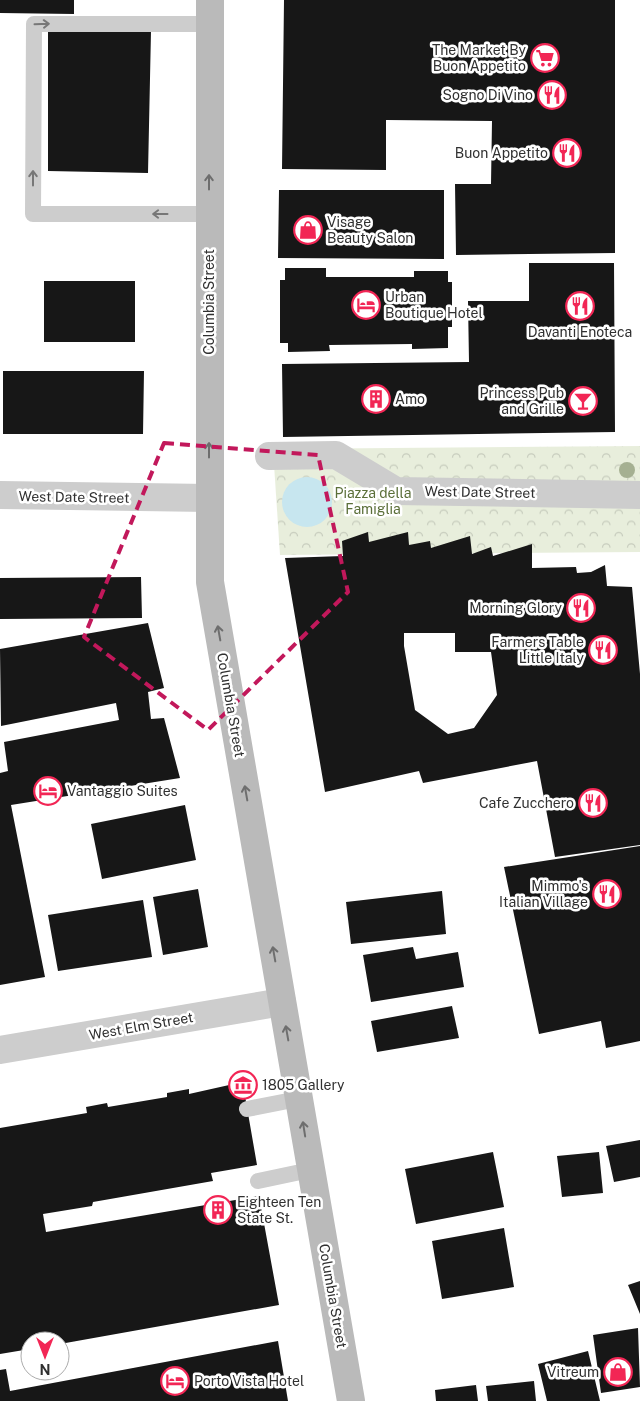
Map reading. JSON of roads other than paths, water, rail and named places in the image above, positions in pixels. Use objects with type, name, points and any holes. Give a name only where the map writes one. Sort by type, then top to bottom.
[{"type":"main road","name":"Columbia Street","points":[[210,12],[210,582],[351,1401]]},
{"type":"street","name":"West Date Street","points":[[269,456],[336,455],[396,491],[640,495]]},
{"type":"street","name":"West Date Street","points":[[0,495],[209,498]]},
{"type":"street","name":"West Elm Street","points":[[0,1050],[282,1002]]},
{"type":"lane","points":[[209,214],[33,214],[34,24],[210,12]]},
{"type":"lane","points":[[247,1108],[298,1099]]},
{"type":"lane","points":[[258,1181],[310,1170]]},
{"type":"water","points":[[307,477],[317,479],[325,484],[330,492],[332,502],[330,512],[325,520],[317,525],[307,527],[297,525],[289,520],[284,512],[282,502],[284,492],[289,484],[297,479]]},
{"type":"place","name":"The Market By Buon Appetito","points":[[545,58]]},
{"type":"place","name":"Sogno Di Vino","points":[[552,95]]},
{"type":"place","name":"Buon Appetito","points":[[567,153]]},
{"type":"place","name":"Visage Beauty Salon","points":[[308,230]]},
{"type":"place","name":"Urban Boutique Hotel","points":[[366,305]]},
{"type":"place","name":"Davanti Enoteca","points":[[580,306]]},
{"type":"place","name":"Amo","points":[[376,399]]},
{"type":"place","name":"Princess Pub and Grille","points":[[583,401]]},
{"type":"place","name":"Morning Glory","points":[[581,608]]},
{"type":"place","name":"Farmers Table Little Italy","points":[[603,650]]},
{"type":"place","name":"Vantaggio Suites","points":[[48,791]]},
{"type":"place","name":"Cafe Zucchero","points":[[593,803]]},
{"type":"place","name":"Mimmo's Italian Village","points":[[607,894]]},
{"type":"place","name":"1805 Gallery","points":[[243,1085]]},
{"type":"place","name":"Eighteen Ten State St.","points":[[218,1210]]},
{"type":"place","name":"Vitreum","points":[[618,1372]]},
{"type":"place","name":"Porto Vista Hotel","points":[[175,1381]]},
{"type":"park label","name":"Piazza della Famiglia","points":[[373,502]]}]
